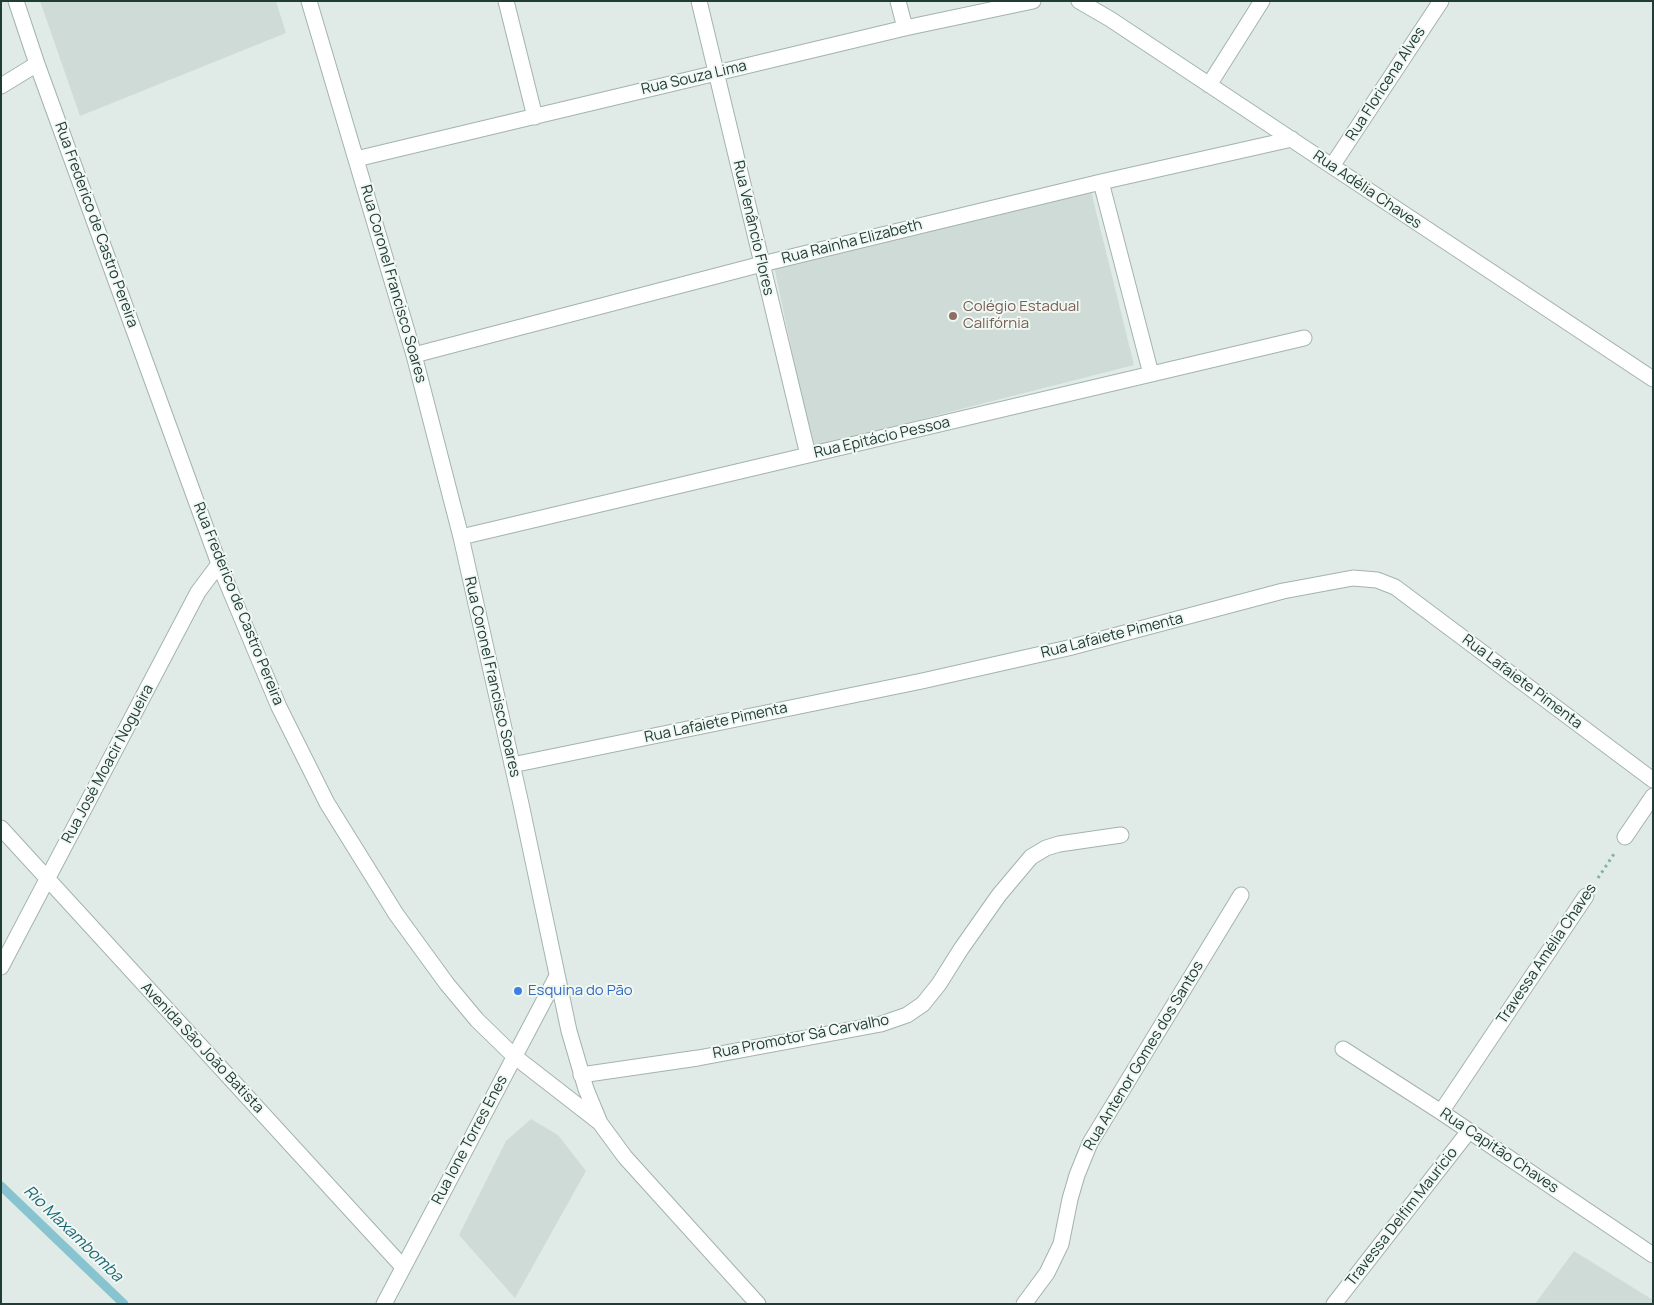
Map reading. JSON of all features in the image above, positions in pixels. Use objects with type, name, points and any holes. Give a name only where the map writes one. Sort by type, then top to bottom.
[{"type":"street","name":"Rua Frederico de Castro Pereira","points":[[16,1],[37,64],[219,564],[279,707],[327,803],[396,914],[426,956],[477,1020],[514,1056],[600,1123]]},
{"type":"street","name":"Rua Coronel Francisco Soares","points":[[309,1],[414,355],[461,537],[569,1031],[581,1075],[600,1123],[625,1157],[758,1304]]},
{"type":"street","points":[[506,1],[535,117]]},
{"type":"street","name":"Rua Venâncio Flores","points":[[699,1],[808,455]]},
{"type":"street","points":[[898,1],[905,28]]},
{"type":"street","name":"Rua Souza Lima","points":[[356,159],[905,28],[1033,1]]},
{"type":"street","name":"Rua Adélia Chaves","points":[[1080,1],[1653,379]]},
{"type":"street","points":[[1209,85],[1262,1]]},
{"type":"street","name":"Rua Floricena Alves","points":[[1332,166],[1440,1]]},
{"type":"street","points":[[1,86],[37,64]]},
{"type":"street","name":"Rua Rainha Elizabeth","points":[[414,355],[762,264],[1101,182],[1292,140]]},
{"type":"street","points":[[1101,182],[1151,374]]},
{"type":"street","name":"Rua Epitácio Pessoa","points":[[461,537],[1304,338]]},
{"type":"street","name":"Rua José Moacir Nogueira","points":[[1,966],[48,880],[198,592],[219,564]]},
{"type":"street","name":"Rua Lafaiete Pimenta","points":[[512,765],[922,681],[1068,648],[1282,591],[1353,578],[1377,580],[1395,587],[1653,780]]},
{"type":"street","points":[[1625,837],[1653,796]]},
{"type":"street","name":"Avenida São João Batista","points":[[1,828],[403,1267]]},
{"type":"street","name":"Rua Promotor Sá Carvalho","points":[[581,1075],[698,1058],[881,1024],[908,1015],[923,1004],[939,984],[961,949],[1000,895],[1031,857],[1046,848],[1060,844],[1121,835]]},
{"type":"street","name":"Rua Antenor Gomes dos Santos","points":[[1024,1304],[1046,1273],[1061,1244],[1070,1199],[1090,1143],[1241,895]]},
{"type":"street","name":"Travessa Amélia Chaves","points":[[1441,1112],[1586,896]]},
{"type":"street","name":"Rua Ione Torres Enes","points":[[384,1304],[557,976]]},
{"type":"street","name":"Rua Capitão Chaves","points":[[1343,1048],[1653,1255]]},
{"type":"street","name":"Travessa Delfim Maurício","points":[[1334,1304],[1469,1131]]},
{"type":"path","name":"Travessa Amélia Chaves","points":[[1586,896],[1625,837]]},
{"type":"shaded area","points":[[40,1],[276,1],[286,33],[80,116]]},
{"type":"shaded area","name":"Colégio Estadual Califórnia","points":[[1088,179],[1134,365],[812,447],[774,266]]},
{"type":"shaded area","points":[[531,1119],[558,1135],[586,1171],[515,1298],[459,1235],[506,1141]]},
{"type":"shaded area","points":[[1574,1251],[1653,1300],[1653,1304],[1535,1304]]},
{"type":"waterway","name":"Rio Maxambomba","points":[[1,1186],[124,1304]]},
{"type":"place","name":"Colégio Estadual Califórnia","points":[[953,316]]},
{"type":"place","name":"Esquina do Pão","points":[[518,991]]}]
